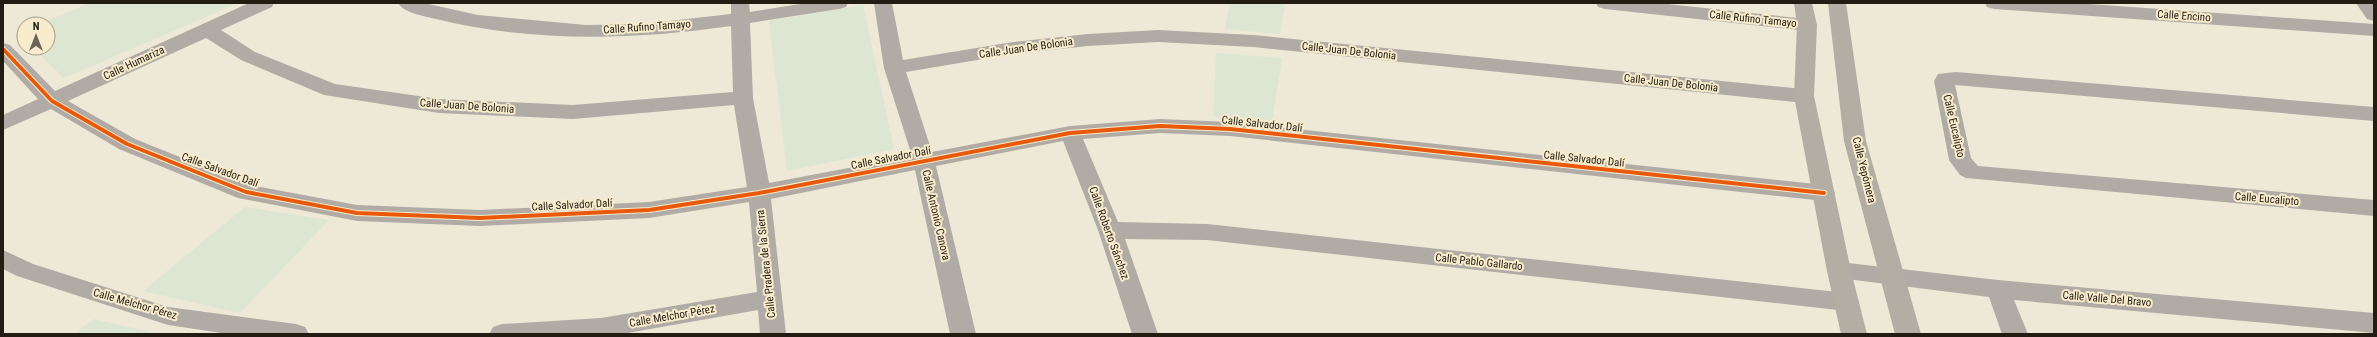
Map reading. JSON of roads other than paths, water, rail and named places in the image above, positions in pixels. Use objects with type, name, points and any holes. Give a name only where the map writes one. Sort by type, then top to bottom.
[{"type":"main road","points":[[1803,3],[1807,25],[1804,96],[1839,271],[1854,334]]},
{"type":"main road","name":"Calle Yepómera","points":[[1837,3],[1856,141],[1908,334]]},
{"type":"street","name":"Calle Humariza","points":[[3,123],[265,3]]},
{"type":"street","name":"Calle Rufino Tamayo","points":[[407,3],[420,9],[479,21],[529,27],[613,32],[741,11],[839,3]]},
{"type":"street","name":"Calle Antonio Canova","points":[[883,3],[894,68],[924,161],[964,334]]},
{"type":"street","name":"Calle Rufino Tamayo","points":[[1604,3],[1807,25]]},
{"type":"street","name":"Calle Encino","points":[[1994,3],[2374,30]]},
{"type":"street","points":[[2365,3],[2374,15]]},
{"type":"street","name":"Calle Pradera de la Sierra","points":[[741,11],[743,98],[759,193],[773,334]]},
{"type":"street","name":"Calle Juan De Bolonia","points":[[206,29],[248,56],[331,90],[439,106],[573,112],[743,98]]},
{"type":"street","name":"Calle Juan De Bolonia","points":[[894,68],[1013,48],[1088,40],[1158,36],[1253,41],[1804,96]]},
{"type":"street","name":"Calle Salvador Dalí","points":[[3,49],[52,101],[127,144],[246,192],[357,213],[480,218],[649,210],[759,193],[1070,133],[1160,126],[1230,129],[1824,193]]},
{"type":"street","name":"Calle Eucalipto","points":[[2374,114],[1956,78],[1945,79],[1944,81],[1960,160],[1968,170],[1974,173],[2374,208]]},
{"type":"street","name":"Calle Roberto Sánchez","points":[[1070,133],[1110,230],[1145,334]]},
{"type":"street","name":"Calle Pablo Gallardo","points":[[1110,230],[1207,232],[1847,302]]},
{"type":"street","name":"Calle Melchor Pérez","points":[[3,259],[24,270],[168,316],[296,334]]},
{"type":"street","name":"Calle Valle Del Bravo","points":[[1839,271],[1998,289],[2374,323]]},
{"type":"street","points":[[1998,289],[2015,334]]},
{"type":"street","name":"Calle Melchor Pérez","points":[[502,334],[601,328],[770,299]]}]
